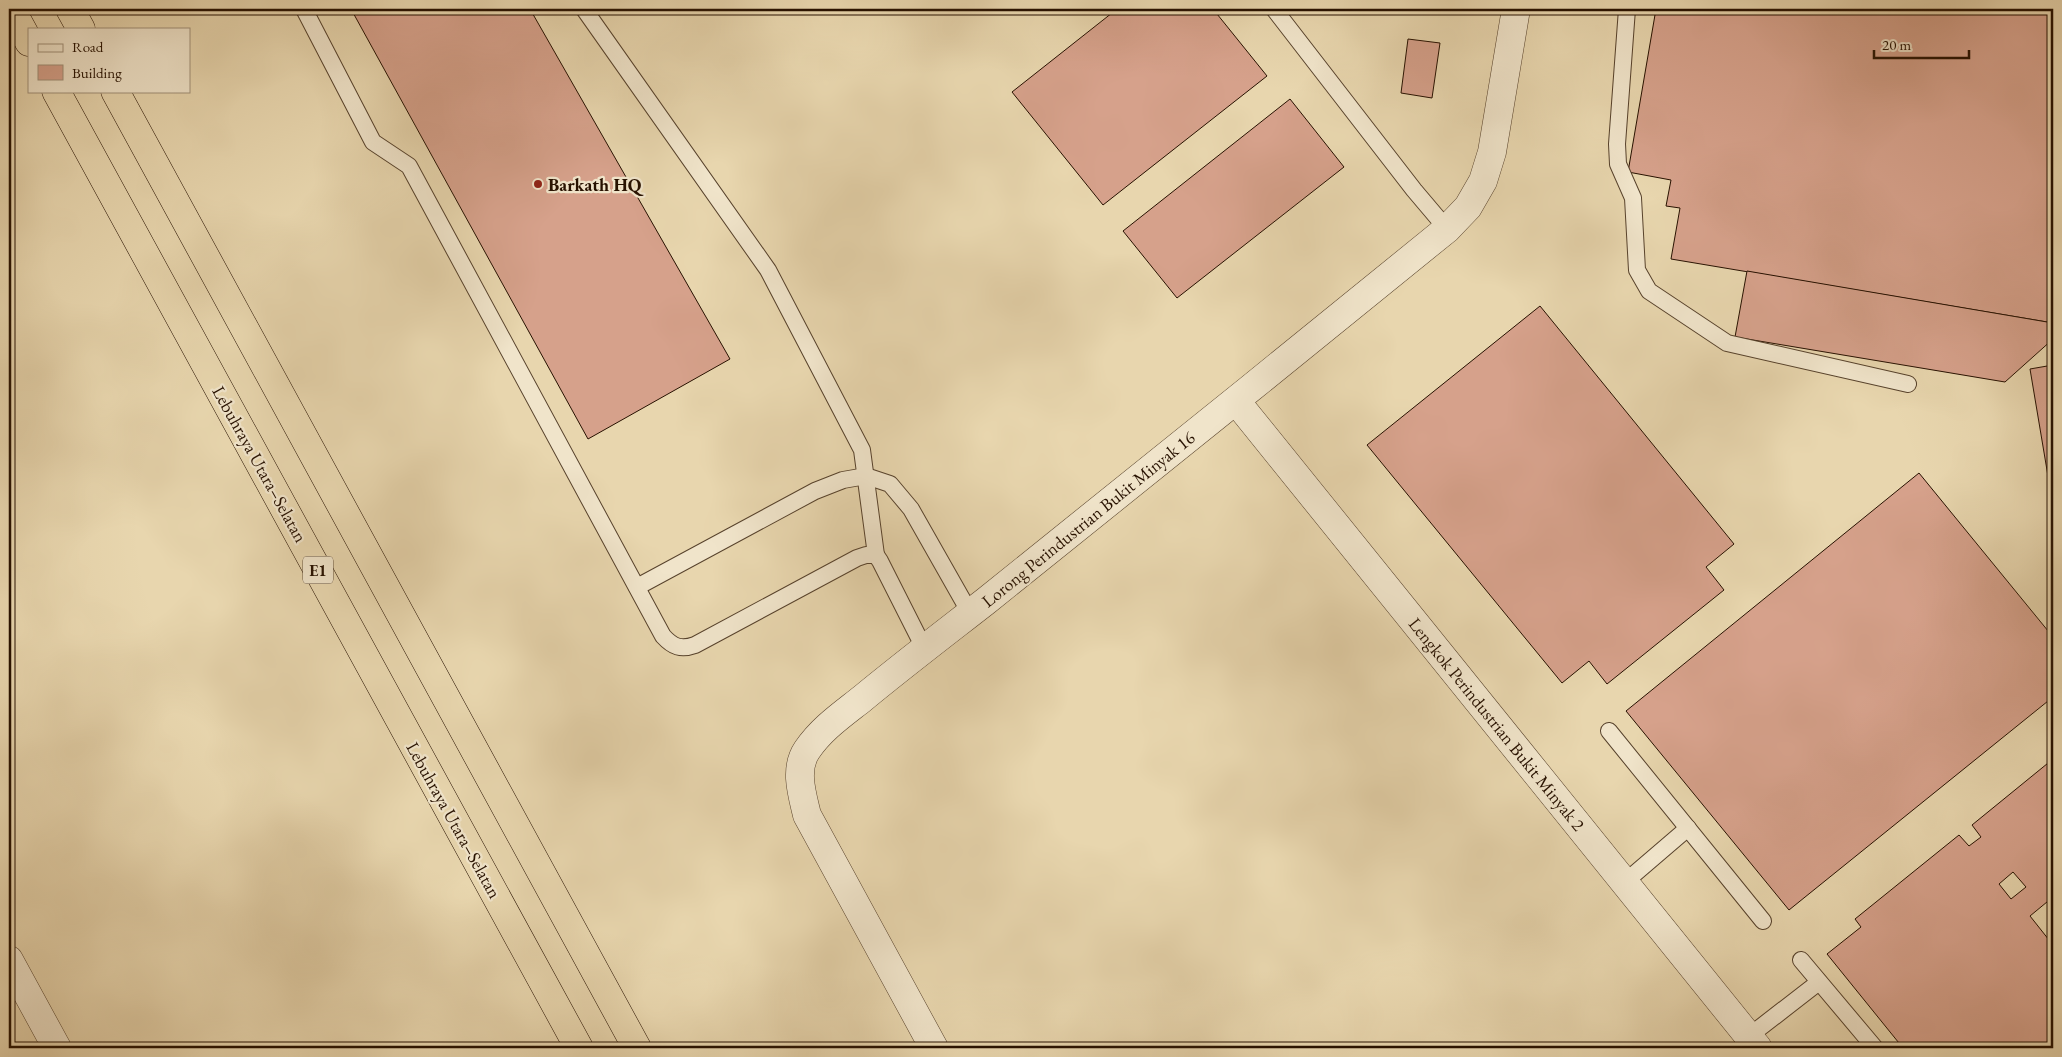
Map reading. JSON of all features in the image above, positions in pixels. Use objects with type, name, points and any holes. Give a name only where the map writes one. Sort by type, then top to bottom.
[{"type":"highway","points":[[11,9],[28,40]]},
{"type":"highway","points":[[70,9],[80,28]]},
{"type":"highway","name":"Lebuhraya Utara–Selatan","points":[[57,92],[579,1048]]},
{"type":"highway","points":[[116,92],[637,1048]]},
{"type":"street","name":"Lorong Perindustrian Bukit Minyak 16","points":[[934,1048],[807,815],[801,790],[800,770],[805,753],[819,734],[924,648],[1236,401],[1447,229],[1468,207],[1483,181],[1492,152],[1516,9]]},
{"type":"street","name":"Lengkok Perindustrian Bukit Minyak 2","points":[[1236,401],[1753,1042]]},
{"type":"street","points":[[9,960],[57,1048]]},
{"type":"lane","points":[[304,9],[373,142],[409,166],[663,636],[669,643],[678,648],[696,646],[857,558],[866,555],[876,555]]},
{"type":"lane","points":[[584,9],[768,270],[862,450],[876,555],[885,569],[924,648]]},
{"type":"lane","points":[[1274,9],[1414,190],[1447,229]]},
{"type":"lane","points":[[1627,9],[1617,144],[1618,164],[1633,198],[1637,270],[1649,291],[1727,343],[1908,384]]},
{"type":"lane","points":[[637,587],[815,491],[843,480],[866,476],[890,484],[911,509],[970,613]]},
{"type":"lane","points":[[1609,731],[1763,921]]},
{"type":"lane","points":[[1625,882],[1688,828]]},
{"type":"lane","points":[[1801,960],[1875,1048]]},
{"type":"lane","points":[[1753,1042],[1819,982]]},
{"type":"building","name":"Barkath HQ","points":[[351,9],[530,9],[730,359],[588,439]]},
{"type":"building","points":[[1117,9],[1213,9],[1267,76],[1103,205],[1012,92]]},
{"type":"building","points":[[1656,9],[2053,9],[2053,323],[1671,259],[1680,208],[1666,206],[1671,180],[1628,172]]},
{"type":"building","points":[[1408,39],[1440,43],[1432,98],[1401,93]]},
{"type":"building","points":[[1290,99],[1344,167],[1177,298],[1123,231]]},
{"type":"building","points":[[1747,271],[2053,323],[2053,339],[2005,382],[1735,337]]},
{"type":"building","points":[[1540,306],[1734,544],[1706,567],[1724,590],[1607,684],[1589,661],[1562,683],[1367,445]]},
{"type":"building","points":[[2053,365],[2053,506],[2030,369]]},
{"type":"building","points":[[1919,473],[2053,637],[2053,697],[1789,910],[1626,711]]},
{"type":"building","points":[[2053,759],[2053,897],[2030,916],[2053,945],[2053,1048],[1903,1048],[1827,954],[1861,927],[1855,919],[1959,835],[1969,846],[1981,837],[1972,825]],"holes":[[[2013,872],[2026,887],[2011,899],[1999,884]]]},
{"type":"place","name":"Barkath HQ","points":[[538,184]]}]
